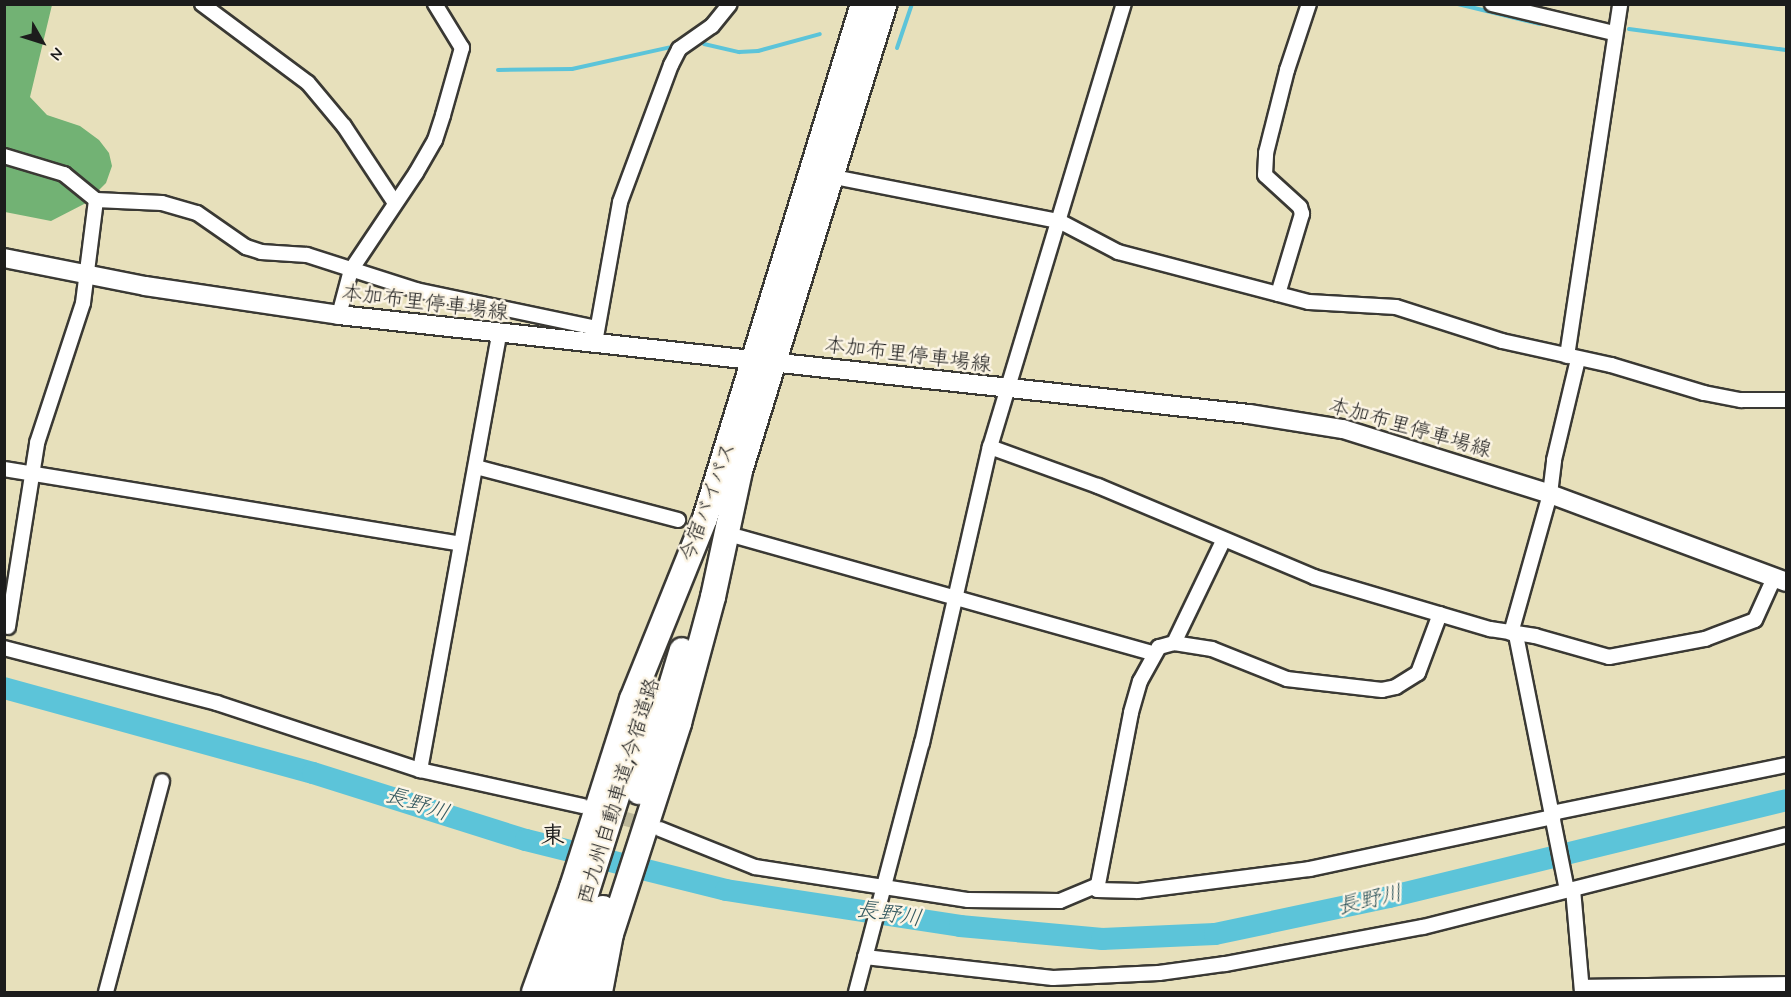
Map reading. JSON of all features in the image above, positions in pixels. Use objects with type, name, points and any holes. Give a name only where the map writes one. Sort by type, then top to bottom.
[{"type":"highway","name":"今宿バイパス","points":[[600,993],[597,894],[618,827],[682,712],[740,471],[763,361],[863,4]]},
{"type":"highway","name":"今宿バイパス","points":[[534,993],[597,894],[618,827],[632,699],[705,518],[763,361],[829,176],[885,4]]},
{"type":"highway","points":[[690,592],[740,471]]},
{"type":"highway","points":[[690,592],[705,518]]},
{"type":"highway","name":"西九州自動車道;今宿道路","points":[[618,827],[690,592]]},
{"type":"highway","name":"西九州自動車道;今宿道路","points":[[555,993],[597,894]]},
{"type":"highway","name":"西九州自動車道;今宿道路","points":[[577,993],[597,894]]},
{"type":"main road","name":"本加布里停車場線","points":[[4,258],[339,315],[499,336],[594,337],[763,361],[1009,390],[1249,414],[1343,429],[1550,494],[1780,580]]},
{"type":"street","points":[[202,4],[308,83],[344,126],[395,202]]},
{"type":"street","points":[[339,315],[351,270],[435,140],[462,48],[435,4]]},
{"type":"street","points":[[4,156],[64,174],[96,200],[162,203],[197,213],[246,247],[307,255],[416,290],[594,337],[620,202],[671,65],[679,49],[712,26],[730,4]]},
{"type":"street","points":[[856,993],[957,597],[990,447],[1124,4]]},
{"type":"street","points":[[1278,294],[1302,214],[1300,207],[1265,175],[1266,153],[1287,70],[1309,4]]},
{"type":"street","points":[[1492,4],[1614,33]]},
{"type":"street","points":[[1620,4],[1614,33],[1572,357],[1550,494],[1513,634],[1569,889],[1582,990],[1786,984]]},
{"type":"street","points":[[829,176],[1059,221],[1118,252],[1327,306],[1396,307],[1503,341],[1611,364],[1704,393],[1741,400],[1786,400]]},
{"type":"street","points":[[8,627],[37,442],[83,303],[96,200]]},
{"type":"street","points":[[420,770],[499,336]]},
{"type":"street","points":[[990,447],[1098,486],[1223,541],[1314,577],[1513,634],[1535,636],[1609,657],[1705,639],[1755,620],[1780,580]]},
{"type":"street","points":[[476,467],[678,520]]},
{"type":"street","points":[[4,469],[460,544]]},
{"type":"street","points":[[739,537],[1153,653]]},
{"type":"street","points":[[1174,642],[1223,541]]},
{"type":"street","points":[[1440,614],[1418,673],[1396,687],[1382,690],[1287,679],[1212,649],[1174,642],[1165,643],[1153,653],[1131,713],[1096,890],[1138,891],[1299,871],[1553,818],[1786,765]]},
{"type":"street","points":[[4,648],[217,703],[420,770],[755,867],[883,889],[968,900],[1060,901],[1098,885]]},
{"type":"street","points":[[106,993],[162,781]]},
{"type":"street","points":[[866,957],[1053,978],[1160,973],[1352,942],[1786,835]]},
{"type":"green space","points":[[4,5],[52,5],[30,97],[47,115],[80,126],[99,140],[109,153],[112,166],[106,183],[86,203],[51,221],[5,212]]},
{"type":"waterway","points":[[897,48],[912,4]]},
{"type":"waterway","points":[[1458,4],[1540,24]]},
{"type":"waterway","points":[[1629,29],[1786,50]]},
{"type":"waterway","points":[[704,44],[739,52],[758,51],[820,34]]},
{"type":"waterway","points":[[498,70],[572,69],[671,47]]},
{"type":"waterway","name":"長野川","points":[[4,688],[313,773],[526,840],[726,890],[960,926],[1102,939],[1215,934],[1389,897],[1786,800]]},
{"type":"tunnel","points":[[605,813],[650,826]]},
{"type":"district","name":"東","points":[[553,837]]}]
